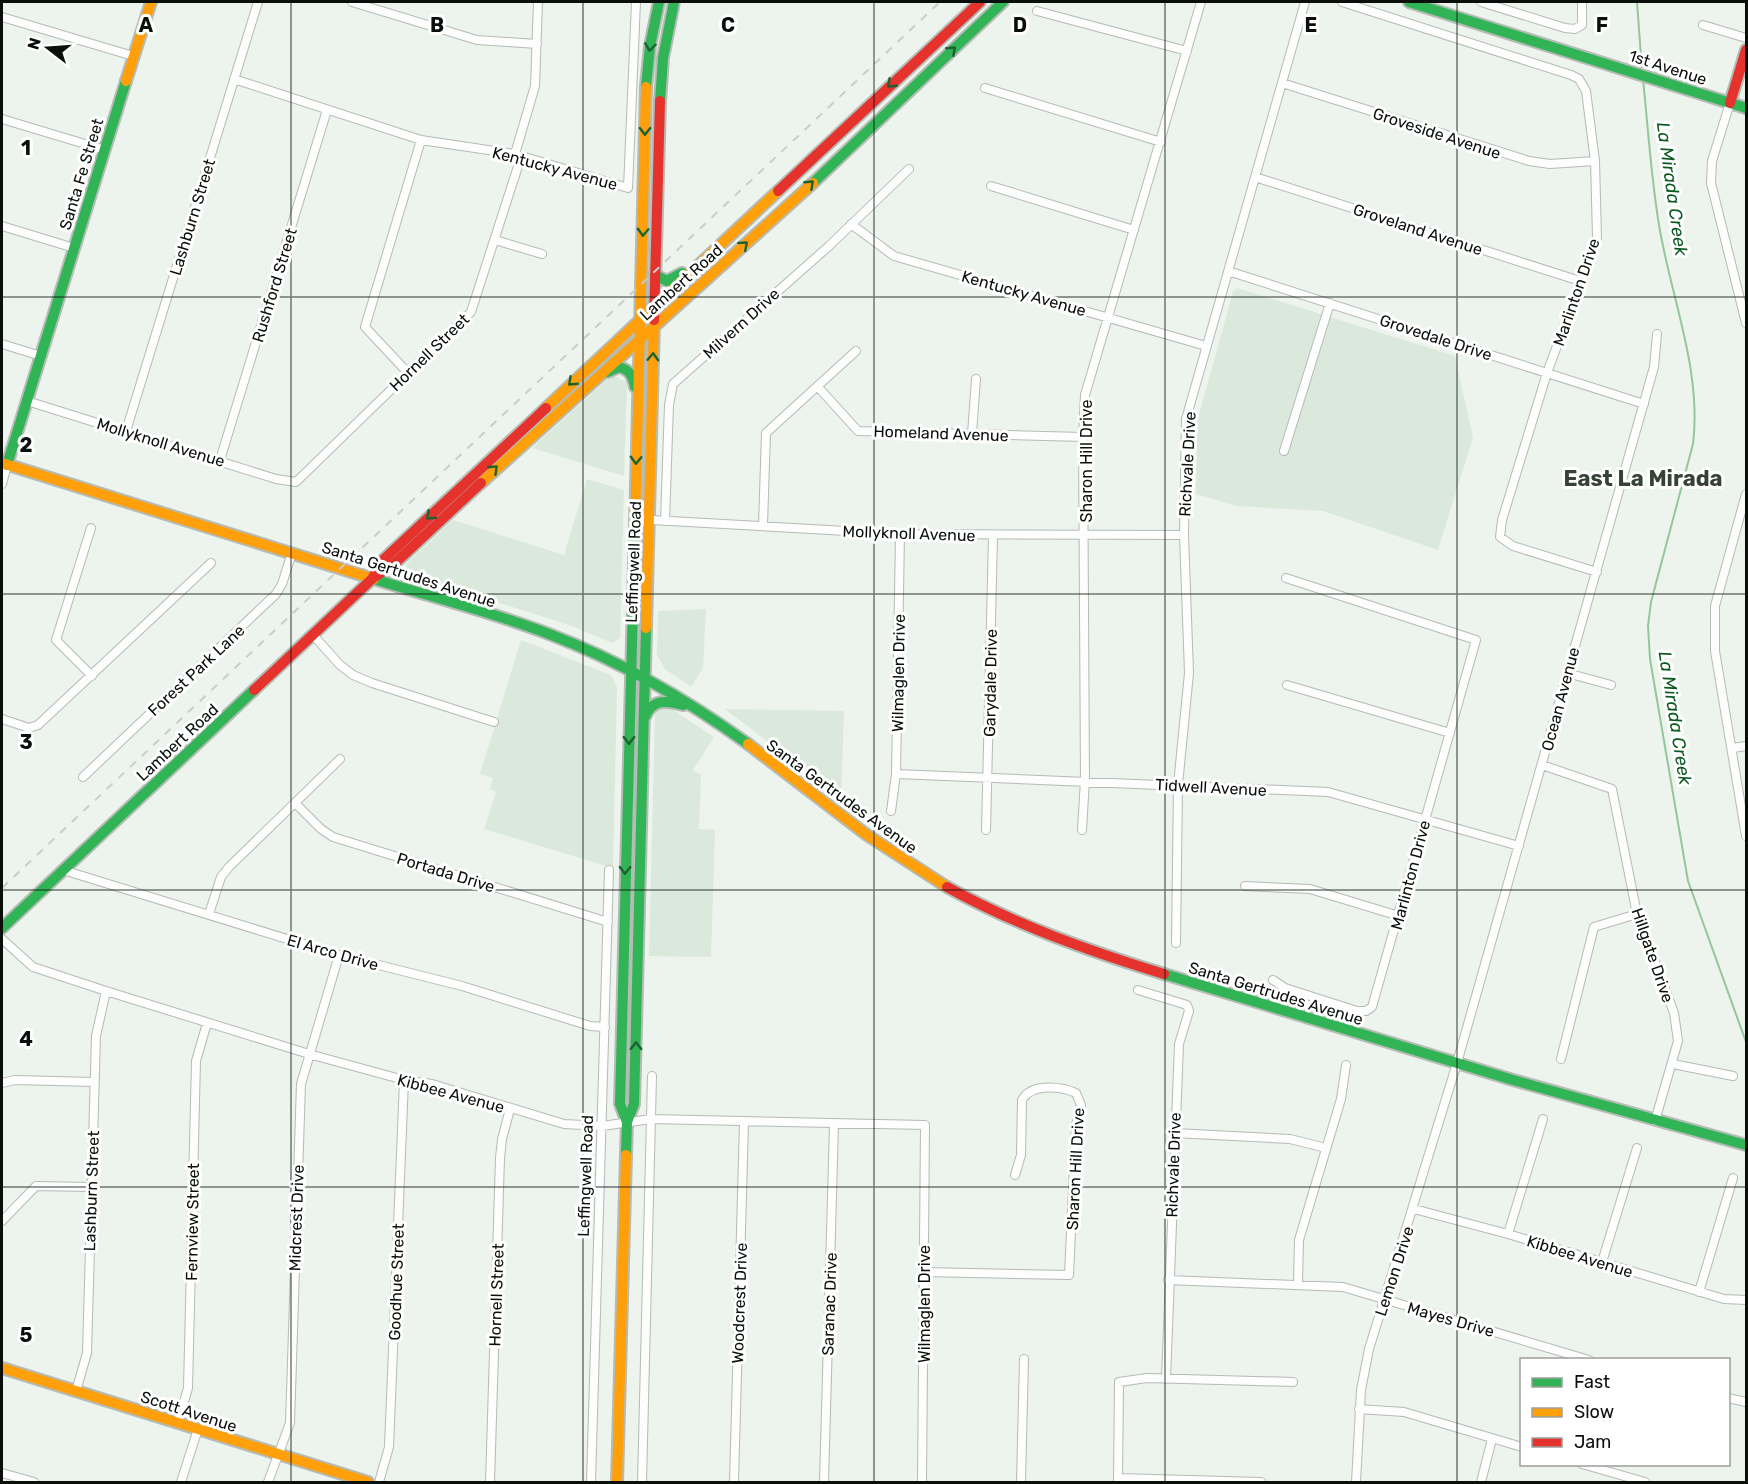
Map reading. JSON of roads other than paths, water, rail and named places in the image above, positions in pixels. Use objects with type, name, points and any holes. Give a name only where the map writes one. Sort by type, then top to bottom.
[{"type":"main road","name":"Santa Fe Street","points":[[4,464],[27,401],[151,2]]},
{"type":"main road","name":"Leffingwell Road","points":[[627,1122],[620,1104],[634,519],[648,66],[659,2]]},
{"type":"main road","name":"Leffingwell Road","points":[[617,1482],[627,1122],[634,1104],[662,75],[668,26],[674,2]]},
{"type":"main road","name":"Lambert Road","points":[[373,578],[381,562],[980,2]]},
{"type":"main road","name":"Lambert Road","points":[[2,928],[373,578],[394,564],[505,459],[768,225],[1004,2]]},
{"type":"main road","name":"1st Avenue","points":[[1409,2],[1746,108]]},
{"type":"main road","points":[[1730,103],[1746,50]]},
{"type":"main road","points":[[655,275],[667,281],[673,279],[705,258]]},
{"type":"main road","points":[[584,391],[613,368],[623,368],[632,375],[638,402]]},
{"type":"main road","name":"Santa Gertrudes Avenue","points":[[4,464],[547,633],[645,676],[700,711],[856,829],[969,900],[1040,933],[1102,956],[1456,1063],[1746,1145]]},
{"type":"main road","points":[[644,723],[649,707],[662,700],[700,711]]},
{"type":"main road","name":"Scott Avenue","points":[[2,1368],[368,1482]]},
{"type":"street","name":"Lashburn Street","points":[[126,432],[258,2]]},
{"type":"street","points":[[352,2],[477,40],[537,44]]},
{"type":"street","name":"Hornell Street","points":[[296,482],[471,312],[495,240],[535,86],[538,2]]},
{"type":"street","name":"Kentucky Avenue","points":[[234,80],[421,140],[518,156],[628,188],[636,2]]},
{"type":"street","name":"Sharon Hill Drive","points":[[1082,830],[1085,780],[1083,437],[1085,395],[1201,2]]},
{"type":"street","name":"Richvale Drive","points":[[1176,943],[1178,785],[1189,673],[1184,535],[1186,419],[1305,2]]},
{"type":"street","name":"Marlinton Drive","points":[[1342,2],[1579,79],[1586,91],[1595,160],[1597,237],[1547,373],[1502,520],[1500,537],[1513,546],[1597,572]]},
{"type":"street","points":[[1481,2],[1575,29],[1582,25],[1582,2]]},
{"type":"street","points":[[1037,11],[1187,51]]},
{"type":"street","points":[[2,17],[133,56]]},
{"type":"street","points":[[1703,25],[1746,38]]},
{"type":"street","name":"Groveside Avenue","points":[[1282,83],[1529,161],[1550,164],[1595,160]]},
{"type":"street","points":[[985,88],[1161,142]]},
{"type":"street","points":[[1730,103],[1712,161],[1711,183],[1746,323]]},
{"type":"street","name":"Rushford Street","points":[[220,460],[327,110]]},
{"type":"street","points":[[2,119],[105,150]]},
{"type":"street","points":[[408,373],[365,327],[421,140]]},
{"type":"street","name":"Milvern Drive","points":[[665,521],[669,405],[674,384],[909,169]]},
{"type":"street","name":"Groveland Avenue","points":[[1255,177],[1580,281]]},
{"type":"street","points":[[991,186],[1134,230]]},
{"type":"street","name":"Kentucky Avenue","points":[[851,224],[894,256],[1206,346]]},
{"type":"street","points":[[2,226],[74,248]]},
{"type":"street","points":[[495,240],[542,254]]},
{"type":"street","name":"Grovedale Drive","points":[[1228,271],[1644,404]]},
{"type":"street","points":[[1284,451],[1330,303]]},
{"type":"street","name":"Ocean Avenue","points":[[1456,1063],[1644,404],[1654,367],[1657,334]]},
{"type":"street","points":[[2,344],[41,356]]},
{"type":"street","points":[[763,525],[766,433],[856,351]]},
{"type":"street","points":[[972,434],[976,379]]},
{"type":"street","name":"Homeland Avenue","points":[[818,387],[858,431],[1083,437]]},
{"type":"street","name":"Mollyknoll Avenue","points":[[27,401],[276,479],[296,482]]},
{"type":"street","points":[[2,484],[4,464]]},
{"type":"street","points":[[1746,494],[1715,606],[1715,651],[1746,836]]},
{"type":"street","name":"Mollyknoll Avenue","points":[[634,519],[900,534],[1085,537],[1184,535]]},
{"type":"street","points":[[91,528],[56,640],[92,676]]},
{"type":"street","name":"Wilmaglen Drive","points":[[891,811],[896,774],[900,534]]},
{"type":"street","name":"Garydale Drive","points":[[986,830],[993,536]]},
{"type":"street","name":"Forest Park Lane","points":[[83,777],[276,594],[282,584],[292,553]]},
{"type":"street","points":[[2,719],[29,728],[38,725],[211,563]]},
{"type":"street","name":"Marlinton Drive","points":[[1273,980],[1285,988],[1366,1011],[1372,1007],[1476,640],[1286,578]]},
{"type":"street","points":[[313,635],[353,675],[494,722]]},
{"type":"street","points":[[1567,673],[1611,685]]},
{"type":"street","points":[[1287,685],[1450,733]]},
{"type":"street","points":[[1733,748],[1746,746]]},
{"type":"street","points":[[208,914],[221,876],[340,759]]},
{"type":"street","name":"Hillgate Drive","points":[[1542,765],[1612,789],[1637,914],[1674,1013],[1678,1041],[1655,1121]]},
{"type":"street","name":"Tidwell Avenue","points":[[896,774],[987,780],[1085,780],[1328,792],[1519,846]]},
{"type":"street","name":"Portada Drive","points":[[296,803],[321,829],[333,837],[608,922]]},
{"type":"street","name":"El Arco Drive","points":[[63,870],[339,955],[462,986],[590,1026],[605,1027]]},
{"type":"street","name":"Leffingwell Road","points":[[591,1482],[609,870]]},
{"type":"street","points":[[1245,886],[1310,889],[1399,916]]},
{"type":"street","points":[[1561,1059],[1594,927],[1637,914]]},
{"type":"street","name":"Kibbee Avenue","points":[[2,939],[33,967],[309,1054],[404,1080],[432,1084],[564,1124],[602,1126],[651,1119],[834,1125],[925,1125]]},
{"type":"street","name":"Midcrest Drive","points":[[268,1482],[276,1455],[290,1423],[301,1084],[339,955]]},
{"type":"street","name":"Richvale Drive","points":[[1138,990],[1180,1002],[1187,1005],[1190,1011],[1179,1044],[1168,1280],[1166,1379]]},
{"type":"street","name":"Lashburn Street","points":[[76,1391],[87,1353],[94,1082],[98,1019],[106,991]]},
{"type":"street","name":"Fernview Street","points":[[178,1422],[189,1388],[196,1061],[207,1023]]},
{"type":"street","name":"Lemon Drive","points":[[1356,1482],[1359,1409],[1369,1349],[1414,1209],[1456,1063]]},
{"type":"street","points":[[1673,1064],[1733,1076]]},
{"type":"street","points":[[1298,1283],[1299,1240],[1345,1083],[1346,1065]]},
{"type":"street","points":[[642,1482],[652,1076]]},
{"type":"street","points":[[2,1083],[15,1080],[94,1082]]},
{"type":"street","name":"Goodhue Street","points":[[380,1482],[389,1447],[404,1080]]},
{"type":"street","name":"Sharon Hill Drive","points":[[924,1272],[1070,1275],[1076,1125],[1081,1105],[1076,1094],[1067,1089],[1034,1088],[1026,1092],[1022,1100],[1021,1155],[1015,1175]]},
{"type":"street","name":"Hornell Street","points":[[490,1482],[500,1158],[502,1139],[510,1109]]},
{"type":"street","points":[[1508,1234],[1543,1119]]},
{"type":"street","name":"Woodcrest Drive","points":[[734,1482],[744,1123]]},
{"type":"street","name":"Saranac Drive","points":[[824,1482],[834,1125]]},
{"type":"street","name":"Wilmaglen Drive","points":[[922,1482],[925,1125]]},
{"type":"street","points":[[1174,1133],[1290,1139],[1326,1148]]},
{"type":"street","points":[[1602,1262],[1637,1148]]},
{"type":"street","points":[[1699,1292],[1733,1178]]},
{"type":"street","points":[[2,1221],[36,1186],[90,1187]]},
{"type":"street","name":"Kibbee Avenue","points":[[1414,1209],[1508,1234],[1724,1299],[1746,1300]]},
{"type":"street","name":"Mayes Drive","points":[[1168,1280],[1298,1283],[1343,1287],[1586,1358]]},
{"type":"street","points":[[1021,1482],[1024,1359]]},
{"type":"street","points":[[1261,1482],[1118,1480],[1119,1383],[1147,1378],[1293,1382]]},
{"type":"street","points":[[1730,1398],[1746,1402]]},
{"type":"street","points":[[1359,1409],[1404,1412],[1520,1447]]},
{"type":"street","points":[[181,1482],[198,1429]]},
{"type":"street","points":[[1481,1482],[1492,1439]]},
{"type":"street","points":[[1589,1466],[1645,1482]]},
{"type":"street","points":[[2,1473],[34,1482]]},
{"type":"waterway","name":"La Mirada Creek","points":[[1637,2],[1642,70]]},
{"type":"waterway","name":"La Mirada Creek","points":[[1643,79],[1656,207],[1664,252],[1684,334],[1695,416],[1693,444],[1651,602],[1648,626],[1650,659],[1688,881],[1746,1042]]},
{"type":"railway","points":[[2,888],[940,2]]},
{"type":"district","name":"East La Mirada","points":[[1643,478]]}]
